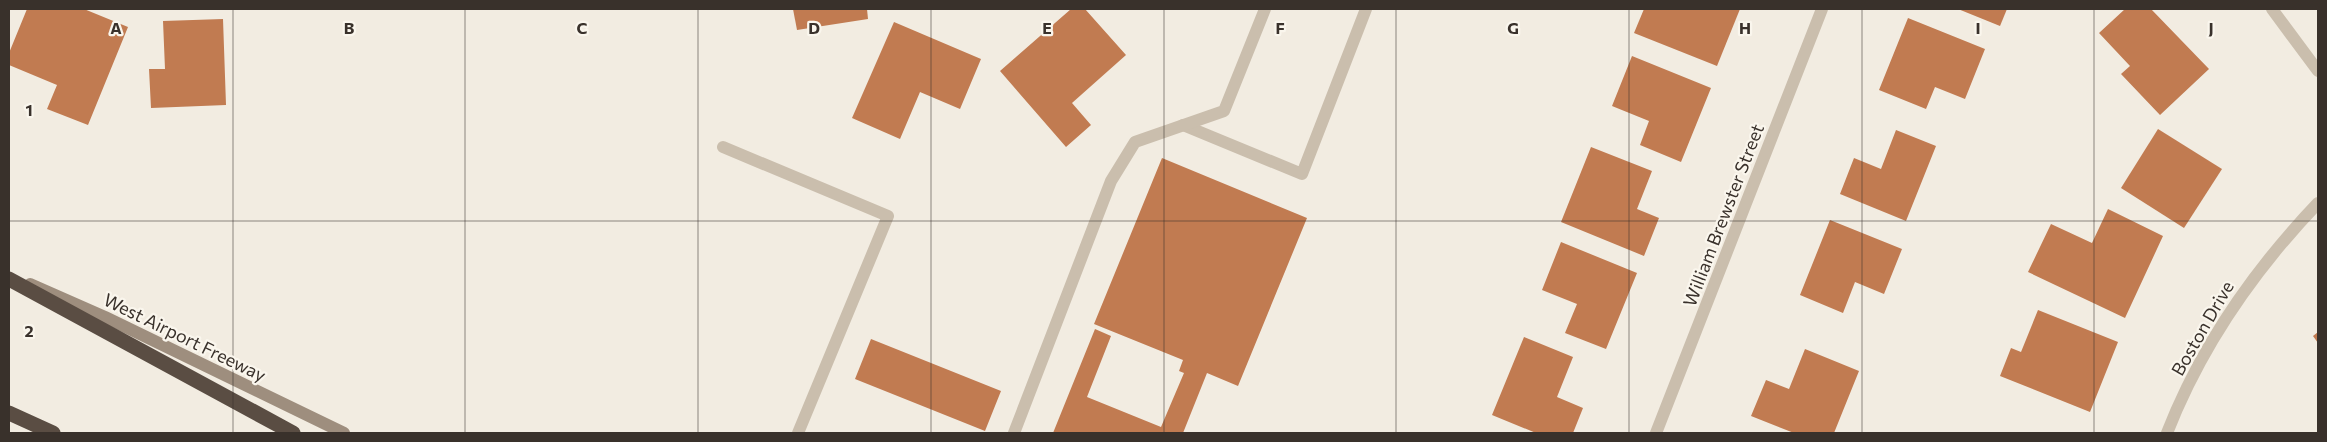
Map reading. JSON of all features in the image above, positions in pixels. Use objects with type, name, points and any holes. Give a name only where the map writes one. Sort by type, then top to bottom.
[{"type":"highway","points":[[9,279],[294,433]]},
{"type":"highway","points":[[9,413],[53,433]]},
{"type":"main road","name":"West Airport Freeway","points":[[9,274],[105,317],[344,433]]},
{"type":"street","points":[[1014,433],[1111,181],[1135,142],[1224,111],[1264,9]]},
{"type":"street","points":[[1183,125],[1302,174],[1366,9]]},
{"type":"street","name":"William Brewster Street","points":[[1656,433],[1822,9]]},
{"type":"street","points":[[2272,9],[2318,71]]},
{"type":"street","points":[[723,147],[888,216],[798,433]]},
{"type":"street","name":"Boston Drive","points":[[2168,433],[2178,406],[2222,322],[2261,268],[2292,230],[2318,203]]},
{"type":"building","points":[[27,9],[84,9],[128,27],[88,125],[47,109],[57,85],[9,65],[9,53]]},
{"type":"building","points":[[793,9],[867,9],[868,19],[797,30]]},
{"type":"building","points":[[1071,9],[1085,9],[1126,55],[1072,103],[1091,125],[1066,147],[1000,71]]},
{"type":"building","points":[[1644,9],[1740,9],[1717,66],[1634,33]]},
{"type":"building","points":[[1958,9],[2007,9],[2000,26]]},
{"type":"building","points":[[2125,9],[2151,9],[2209,69],[2160,115],[2121,74],[2130,66],[2099,33]]},
{"type":"building","points":[[1908,18],[1985,49],[1965,99],[1935,87],[1926,109],[1879,90]]},
{"type":"building","points":[[223,19],[226,105],[151,108],[149,69],[165,69],[163,21]]},
{"type":"building","points":[[894,22],[981,59],[960,109],[920,92],[900,139],[852,118]]},
{"type":"building","points":[[1632,56],[1711,88],[1681,162],[1640,145],[1649,121],[1612,106]]},
{"type":"building","points":[[2158,129],[2222,169],[2184,228],[2121,188]]},
{"type":"building","points":[[1896,130],[1936,146],[1906,221],[1840,194],[1854,158],[1881,169]]},
{"type":"building","points":[[1591,147],[1652,171],[1637,209],[1659,218],[1644,256],[1561,222]]},
{"type":"building","points":[[1162,158],[1307,218],[1238,386],[1207,373],[1183,433],[1053,433],[1095,329],[1111,336],[1087,397],[1161,427],[1184,373],[1179,371],[1183,360],[1094,324]]},
{"type":"building","points":[[2108,209],[2163,236],[2125,318],[2028,272],[2051,224],[2092,243]]},
{"type":"building","points":[[1830,220],[1902,249],[1884,294],[1855,282],[1843,313],[1800,295]]},
{"type":"building","points":[[1561,242],[1637,273],[1606,349],[1565,333],[1577,304],[1542,290]]},
{"type":"building","points":[[2038,310],[2118,342],[2090,412],[2000,376],[2011,348],[2021,352]]},
{"type":"building","points":[[2318,332],[2318,343],[2313,336]]},
{"type":"building","points":[[1524,337],[1573,357],[1557,397],[1583,408],[1573,433],[1536,433],[1492,415]]},
{"type":"building","points":[[871,339],[1001,391],[985,431],[855,379]]},
{"type":"building","points":[[1805,349],[1859,371],[1834,433],[1794,433],[1751,416],[1766,380],[1789,389]]}]
